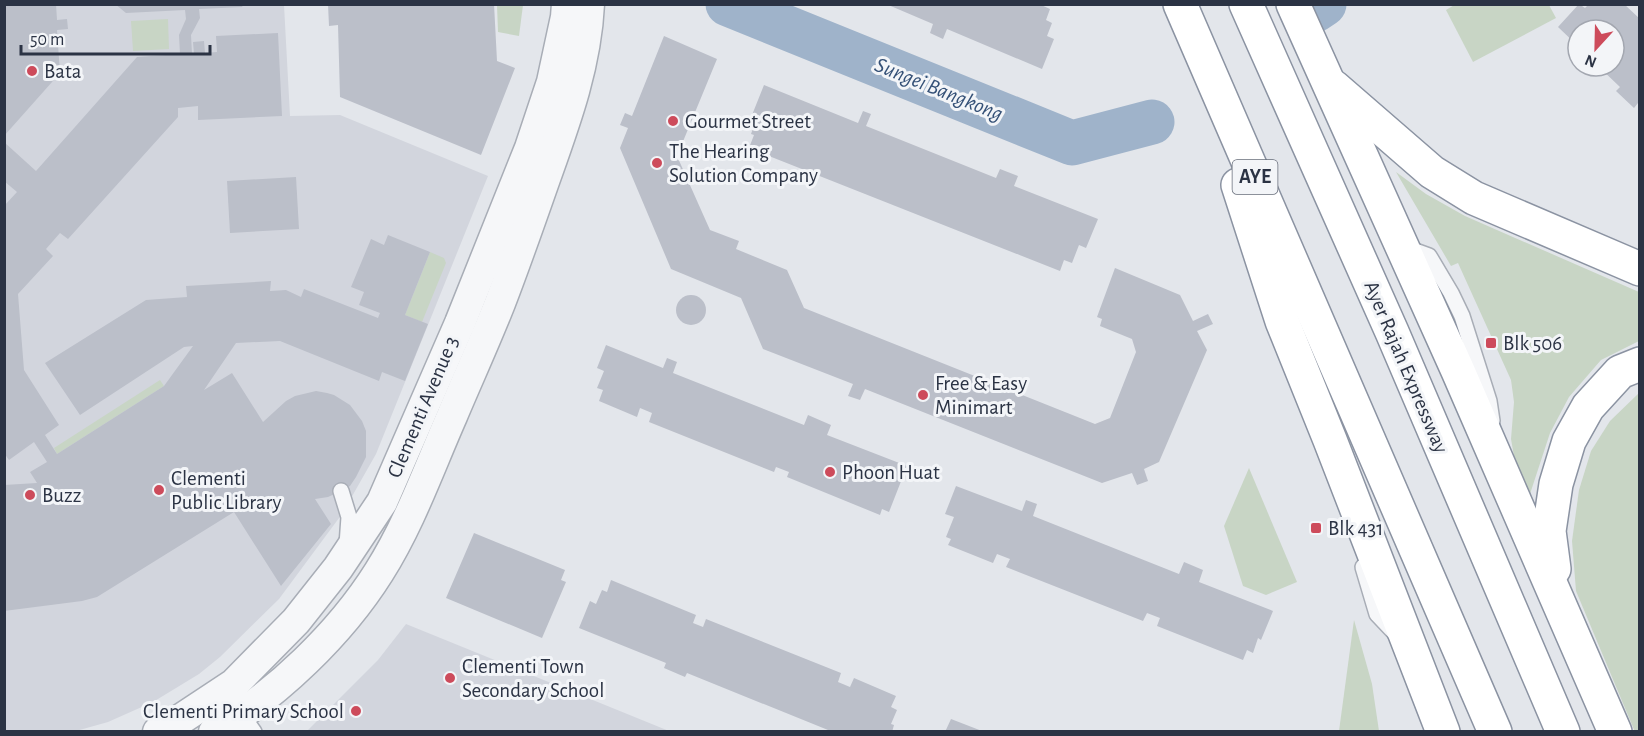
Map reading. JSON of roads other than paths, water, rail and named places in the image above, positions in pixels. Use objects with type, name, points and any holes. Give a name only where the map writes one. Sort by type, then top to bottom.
[{"type":"highway","name":"Ayer Rajah Expressway","points":[[1246,4],[1392,332],[1563,732]]},
{"type":"highway","points":[[1293,4],[1499,465],[1615,732]]},
{"type":"highway","points":[[1180,5],[1282,321],[1412,650],[1438,723]]},
{"type":"highway","name":"AYE","points":[[1180,5],[1495,732]]},
{"type":"highway","points":[[1329,82],[1432,172],[1474,198],[1640,269]]},
{"type":"highway","points":[[1558,600],[1549,531],[1556,484],[1569,441],[1588,407],[1620,372],[1640,364]]},
{"type":"street","name":"Clementi Avenue 3","points":[[158,732],[234,684],[296,621],[338,568],[382,502],[413,433],[530,148],[552,82],[567,17],[567,4]]},
{"type":"street","name":"Clementi Avenue 3","points":[[214,732],[248,723],[348,615],[379,571],[417,500],[500,304],[569,109],[588,27],[589,4]]},
{"type":"lane","points":[[338,568],[348,543],[349,517],[341,491]]},
{"type":"waterway","name":"Sungei Bangkong","points":[[728,4],[1072,143],[1152,122]]},
{"type":"waterway","name":"Sungei Bangkong","points":[[1315,10],[1324,4]]},
{"type":"place","name":"Bata","points":[[32,71]]},
{"type":"place","name":"Gourmet Street","points":[[673,121]]},
{"type":"place","name":"The Hearing Solution Company","points":[[657,163]]},
{"type":"place","name":"Blk 506","points":[[1491,343]]},
{"type":"place","name":"Free & Easy Minimart","points":[[923,395]]},
{"type":"place","name":"Phoon Huat","points":[[830,472]]},
{"type":"place","name":"Clementi Public Library","points":[[159,490]]},
{"type":"place","name":"Buzz","points":[[30,495]]},
{"type":"place","name":"Blk 431","points":[[1316,528]]},
{"type":"place","name":"Clementi Town Secondary School","points":[[450,678]]},
{"type":"place","name":"Clementi Primary School","points":[[356,711]]}]
